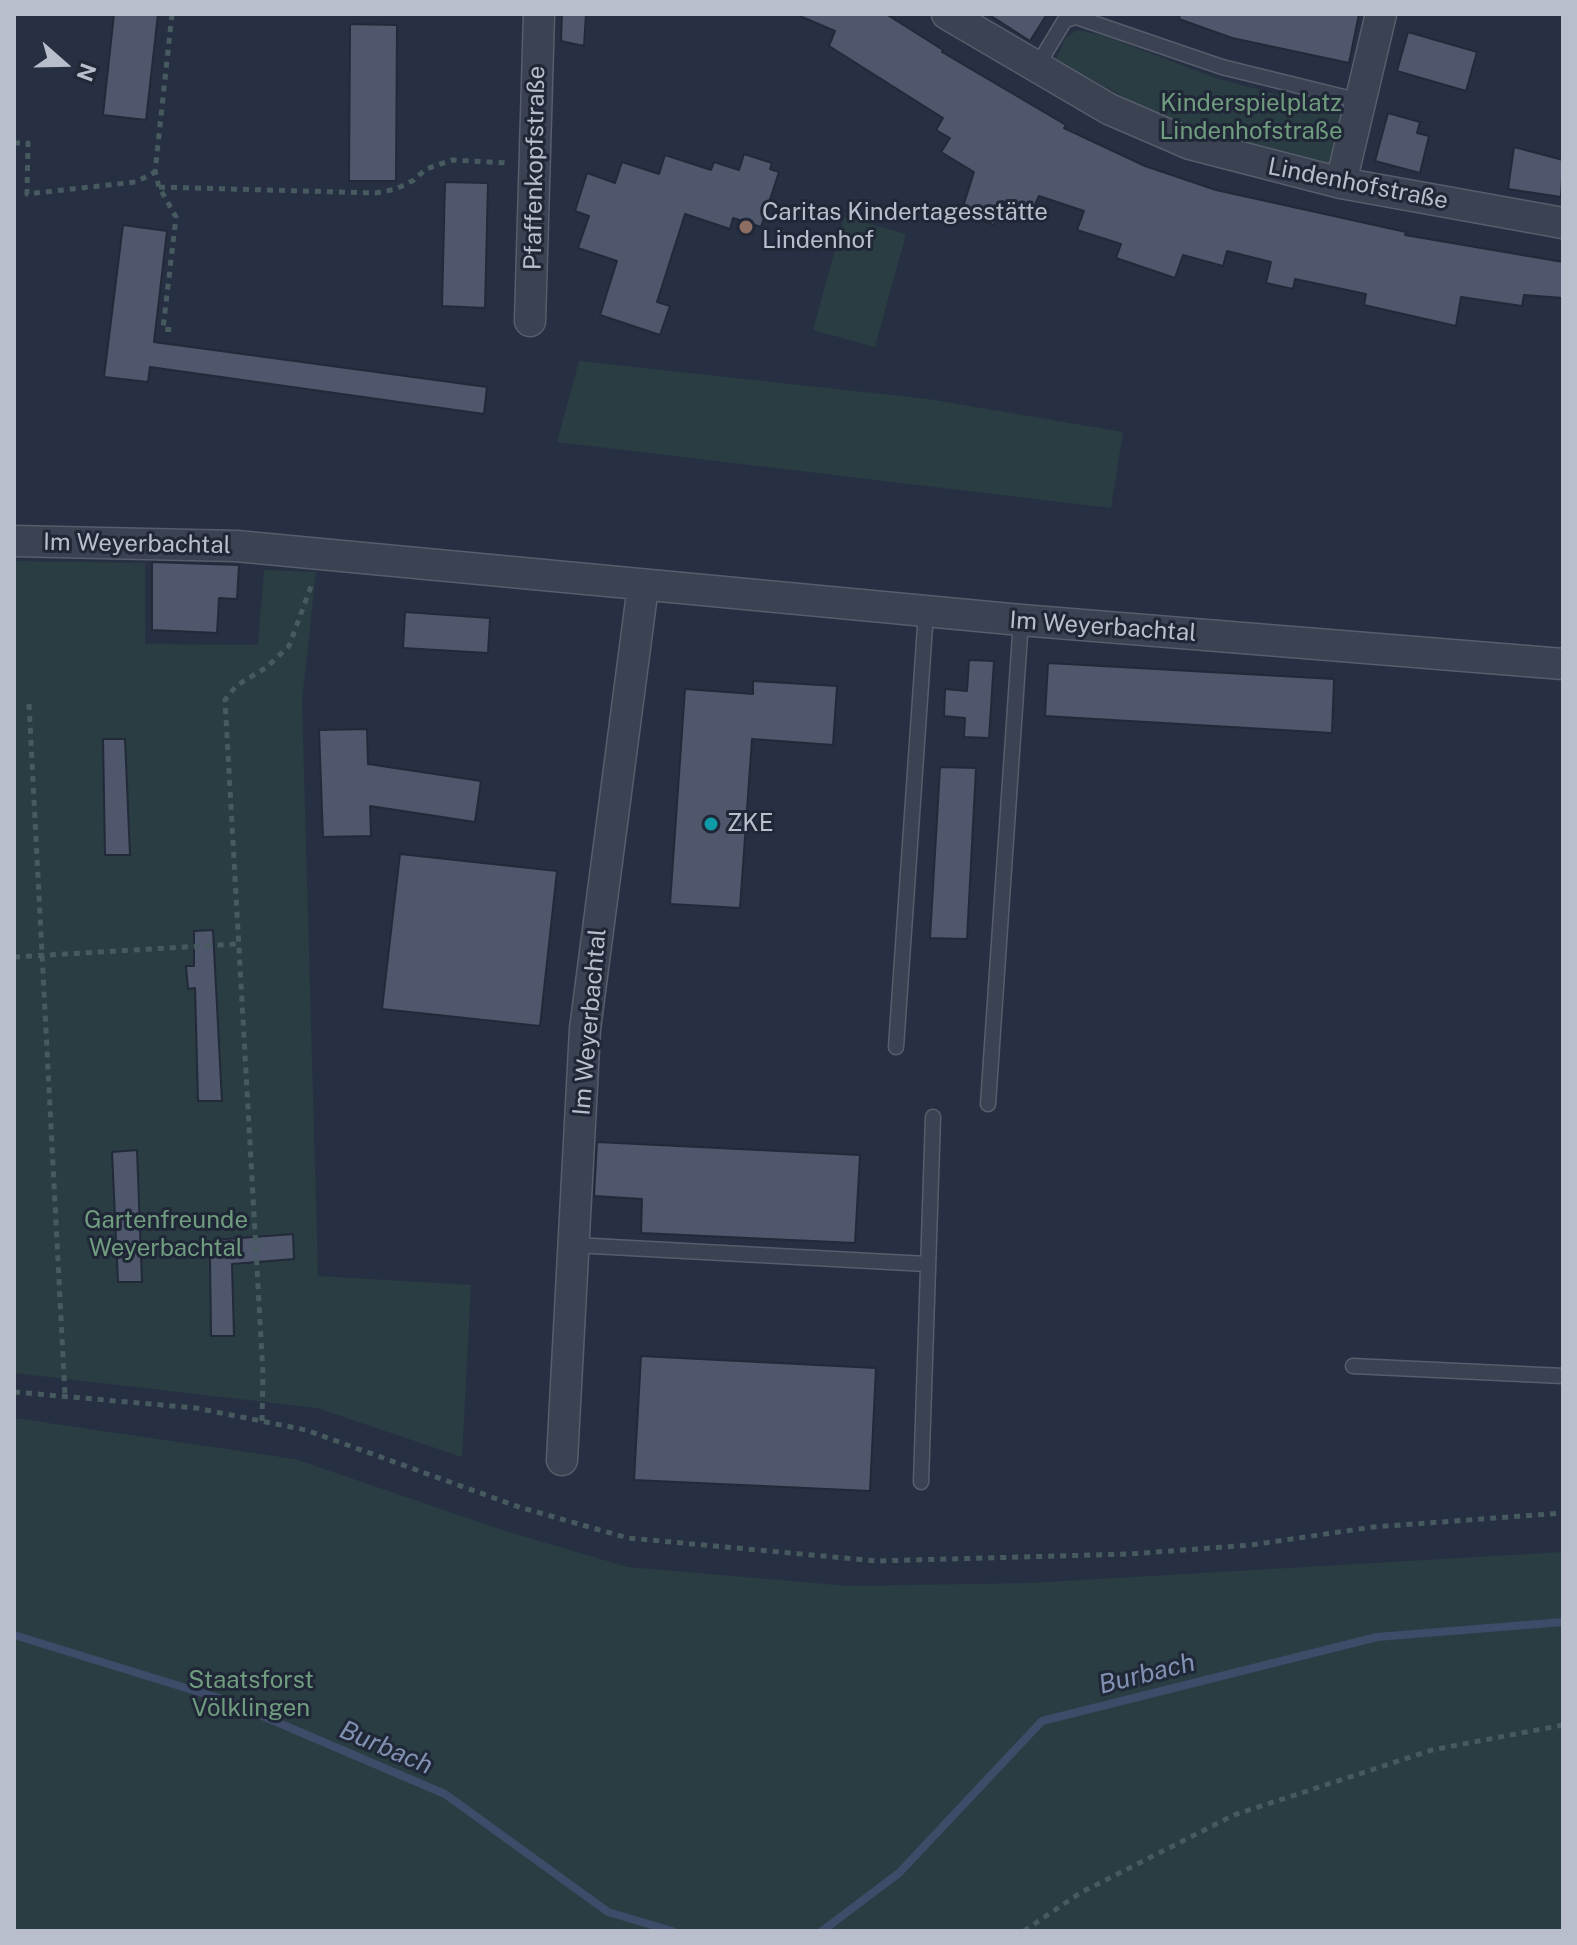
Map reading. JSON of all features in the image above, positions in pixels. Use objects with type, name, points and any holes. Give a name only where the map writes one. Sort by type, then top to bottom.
[{"type":"street","name":"Pfaffenkopfstraße","points":[[530,321],[539,14]]},
{"type":"street","name":"Lindenhofstraße","points":[[947,14],[1036,69],[1140,125],[1190,144],[1341,183],[1563,223]]},
{"type":"street","points":[[1341,183],[1381,14]]},
{"type":"street","name":"Im Weyerbachtal","points":[[14,541],[236,546],[316,552],[926,612],[1563,664]]},
{"type":"street","name":"Im Weyerbachtal","points":[[562,1460],[585,1029],[643,586]]},
{"type":"lane","points":[[1036,69],[1065,20],[1076,17],[1222,67],[1360,101]]},
{"type":"lane","points":[[896,1047],[926,612]]},
{"type":"lane","points":[[988,1104],[1021,620]]},
{"type":"lane","points":[[921,1482],[933,1117]]},
{"type":"lane","points":[[574,1245],[927,1264]]},
{"type":"lane","points":[[1353,1366],[1563,1376]]},
{"type":"path","points":[[172,14],[155,172],[159,187],[176,217],[163,329],[174,330]]},
{"type":"path","points":[[14,143],[28,143],[27,194],[136,182],[155,172]]},
{"type":"path","points":[[159,187],[376,193],[396,189],[414,180],[426,169],[452,160],[534,164]]},
{"type":"path","points":[[262,1421],[263,1374],[236,944],[225,700],[236,686],[267,667],[289,646],[314,580],[316,552]]},
{"type":"path","points":[[29,704],[65,1395]]},
{"type":"path","points":[[14,957],[236,944]]},
{"type":"path","points":[[14,1392],[196,1408],[306,1430],[519,1507],[628,1538],[877,1561],[1145,1553],[1251,1545],[1373,1527],[1563,1513]]},
{"type":"path","points":[[1024,1931],[1080,1893],[1234,1815],[1432,1750],[1563,1725]]},
{"type":"green space","name":"Kinderspielplatz Lindenhofstraße","points":[[1077,30],[1102,35],[1216,78],[1345,113],[1331,168],[1241,146],[1172,123],[1056,60],[1065,39]]},
{"type":"green space","points":[[844,217],[906,234],[875,347],[813,330]]},
{"type":"green space","points":[[579,361],[928,399],[1123,432],[1111,508],[557,442]]},
{"type":"green space","name":"Gartenfreunde Weyerbachtal","points":[[14,561],[145,563],[145,644],[258,645],[264,570],[316,572],[302,701],[318,1276],[471,1285],[462,1457],[317,1408],[14,1373]]},
{"type":"green space","name":"Staatsforst Völklingen","points":[[14,1418],[295,1459],[508,1532],[628,1567],[849,1586],[1030,1583],[1563,1552],[1563,1931],[14,1931]]},
{"type":"building","points":[[114,14],[158,14],[146,120],[103,115]]},
{"type":"building","points":[[562,14],[586,14],[584,46],[561,41]]},
{"type":"building","points":[[795,14],[886,14],[942,52],[1066,125],[1064,128],[1145,166],[1216,190],[1406,232],[1405,235],[1563,262],[1563,298],[1524,295],[1522,306],[1461,297],[1456,326],[1364,305],[1366,294],[1295,279],[1293,289],[1266,283],[1271,262],[1227,251],[1223,266],[1183,255],[1175,278],[1116,258],[1121,244],[1077,230],[1084,211],[1039,196],[1031,213],[1002,201],[994,225],[961,213],[974,172],[941,152],[950,138],[936,130],[943,118],[829,46],[835,31]]},
{"type":"building","points":[[988,14],[1047,14],[1030,41]]},
{"type":"building","points":[[1180,14],[1359,14],[1349,63],[1232,38],[1179,19]]},
{"type":"building","points":[[350,24],[397,25],[396,181],[349,181]]},
{"type":"building","points":[[1408,32],[1477,52],[1466,91],[1397,71]]},
{"type":"building","points":[[1388,113],[1420,122],[1417,133],[1429,136],[1420,173],[1375,161]]},
{"type":"building","points":[[1514,147],[1563,160],[1561,197],[1508,189]]},
{"type":"building","points":[[744,154],[772,163],[770,169],[779,172],[761,227],[733,218],[730,229],[685,214],[657,302],[670,306],[660,335],[600,315],[617,261],[578,248],[589,216],[575,211],[587,173],[615,183],[622,162],[659,174],[665,155],[711,170],[714,162],[739,170]]},
{"type":"building","points":[[445,182],[488,183],[485,308],[442,306]]},
{"type":"building","points":[[123,225],[167,231],[154,342],[487,387],[484,414],[150,367],[148,382],[104,377]]},
{"type":"building","points":[[152,562],[239,565],[237,599],[219,598],[217,633],[152,630]]},
{"type":"building","points":[[405,612],[490,618],[488,653],[403,648]]},
{"type":"building","points":[[969,660],[994,661],[989,738],[964,737],[965,718],[944,716],[945,689],[967,691]]},
{"type":"building","points":[[1048,663],[1334,679],[1332,733],[1045,716]]},
{"type":"building","name":"ZKE","points":[[753,681],[837,686],[833,745],[752,739],[740,908],[670,904],[685,689],[753,694]]},
{"type":"building","points":[[367,729],[368,764],[481,781],[475,822],[370,806],[371,836],[323,837],[319,730]]},
{"type":"building","points":[[103,739],[125,739],[130,855],[105,855]]},
{"type":"building","points":[[940,767],[976,768],[967,939],[930,938]]},
{"type":"building","points":[[400,854],[557,871],[540,1026],[382,1009]]},
{"type":"building","points":[[213,930],[222,1101],[198,1101],[195,988],[188,989],[186,966],[194,966],[194,931]]},
{"type":"building","points":[[597,1142],[860,1155],[855,1243],[641,1233],[642,1199],[594,1196]]},
{"type":"building","points":[[137,1150],[142,1282],[118,1282],[112,1152]]},
{"type":"building","points":[[293,1234],[294,1259],[232,1264],[234,1336],[211,1336],[210,1257],[215,1257],[214,1240]]},
{"type":"building","points":[[641,1356],[876,1368],[870,1491],[634,1480]]},
{"type":"waterway","name":"Burbach","points":[[822,1931],[899,1873],[1042,1721],[1377,1637],[1563,1622]]},
{"type":"waterway","name":"Burbach","points":[[14,1635],[225,1700],[445,1794],[608,1912],[672,1931]]},
{"type":"place","name":"Caritas Kindertagesstätte Lindenhof","points":[[746,227]]},
{"type":"place","name":"ZKE","points":[[711,824]]}]
